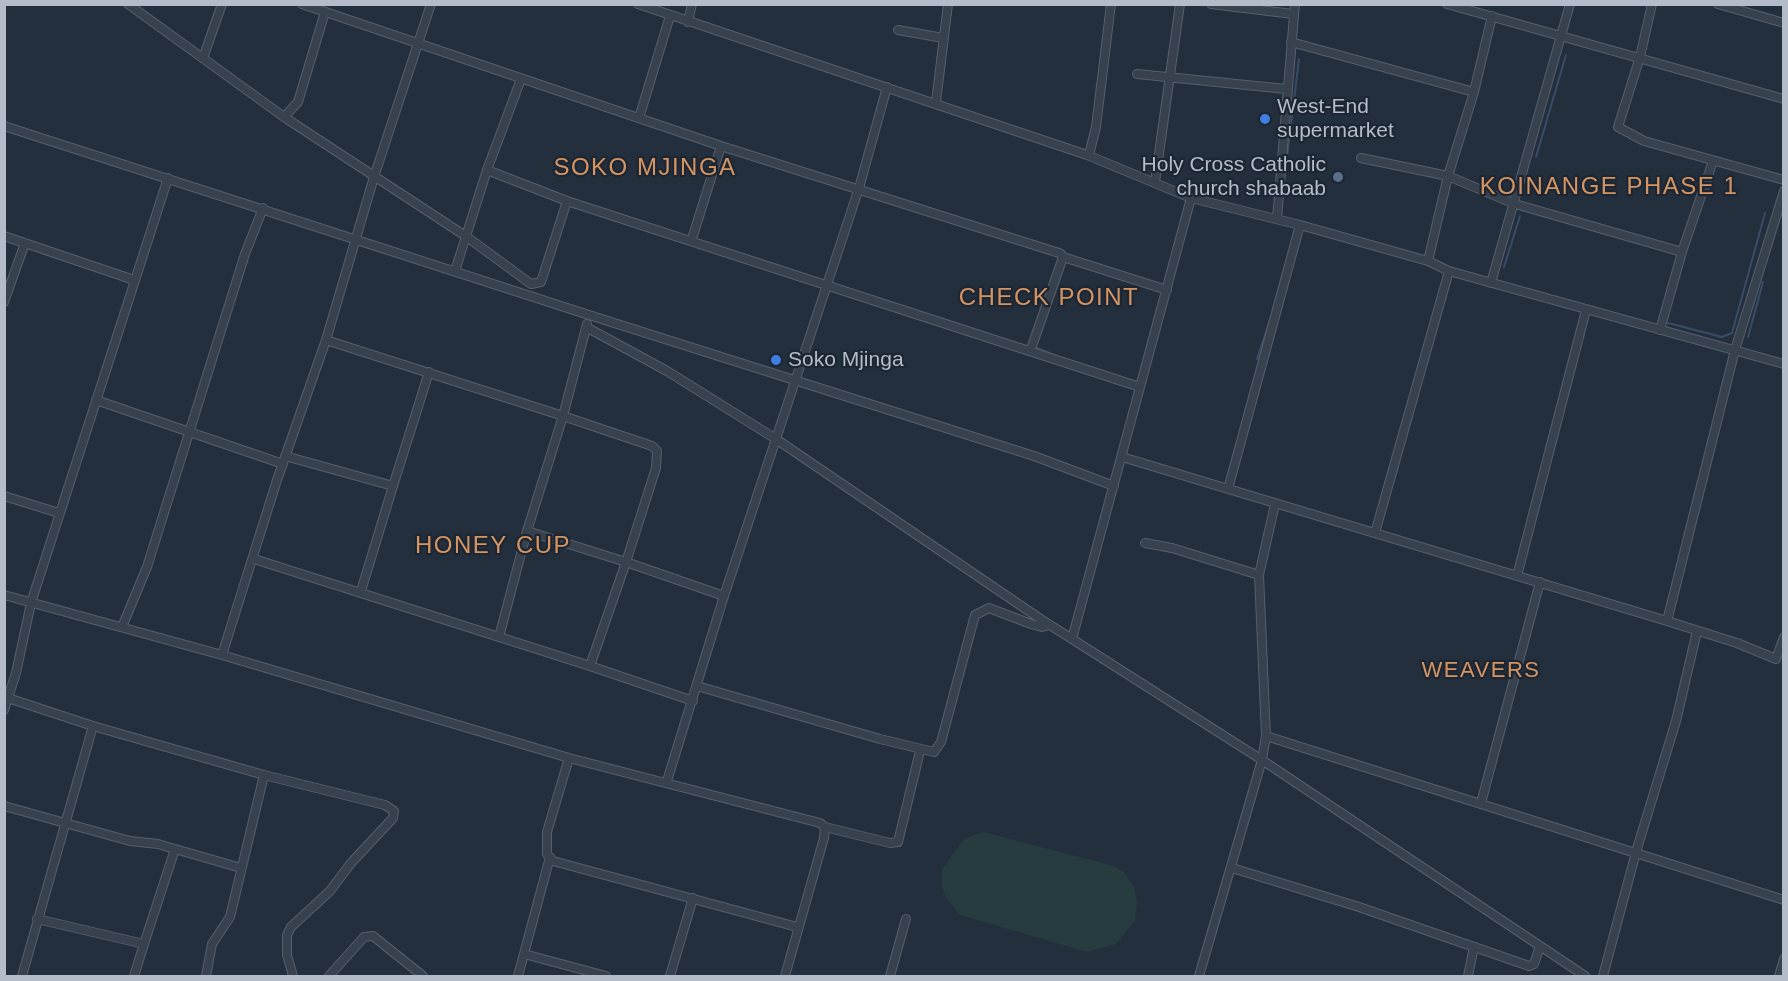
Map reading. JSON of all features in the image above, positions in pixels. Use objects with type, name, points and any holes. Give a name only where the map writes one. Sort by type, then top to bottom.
[{"type":"street","points":[[128,4],[284,117],[467,237],[531,284],[541,282],[567,201]]},
{"type":"street","points":[[203,58],[222,4]]},
{"type":"street","points":[[302,4],[721,146],[859,188],[1167,290]]},
{"type":"street","points":[[222,656],[284,460],[326,340],[375,177],[431,4]]},
{"type":"street","points":[[638,4],[1089,155],[1191,198],[1300,225],[1428,261],[1491,283],[1784,364]]},
{"type":"street","points":[[688,22],[692,4]]},
{"type":"street","points":[[936,102],[948,4]]},
{"type":"street","points":[[1089,155],[1096,127],[1111,4]]},
{"type":"street","points":[[1155,182],[1180,4]]},
{"type":"street","points":[[1211,4],[1293,14]]},
{"type":"street","points":[[1277,219],[1286,89],[1295,4]]},
{"type":"street","points":[[1447,4],[1784,99]]},
{"type":"street","points":[[1491,283],[1563,36],[1570,4]]},
{"type":"street","points":[[1652,4],[1640,57],[1618,127],[1644,141],[1784,180]]},
{"type":"street","points":[[1718,4],[1749,9],[1784,23]]},
{"type":"street","points":[[284,117],[298,102],[325,12]]},
{"type":"street","points":[[639,118],[670,15]]},
{"type":"street","points":[[1428,261],[1448,176],[1474,92],[1492,15]]},
{"type":"street","points":[[898,30],[943,38]]},
{"type":"street","points":[[1291,42],[1474,92]]},
{"type":"street","points":[[1137,74],[1286,89]]},
{"type":"street","points":[[455,271],[487,170],[521,79]]},
{"type":"street","points":[[667,781],[724,596],[859,188],[887,87]]},
{"type":"street","points":[[4,126],[1044,459],[1114,486]]},
{"type":"street","points":[[692,239],[721,146]]},
{"type":"street","points":[[1361,158],[1448,176],[1515,204],[1682,252]]},
{"type":"street","points":[[1660,330],[1682,252],[1713,161]]},
{"type":"street","points":[[487,170],[567,201],[692,239],[1140,387]]},
{"type":"street","points":[[4,710],[31,603],[168,178]]},
{"type":"street","points":[[1667,621],[1735,350],[1784,191]]},
{"type":"street","points":[[1072,639],[1191,198]]},
{"type":"street","points":[[122,627],[147,567],[245,254],[263,208]]},
{"type":"street","points":[[1228,489],[1300,225]]},
{"type":"street","points":[[4,236],[134,280]]},
{"type":"street","points":[[4,302],[25,243]]},
{"type":"street","points":[[1031,350],[1063,257]]},
{"type":"street","points":[[1375,533],[1449,270]]},
{"type":"street","points":[[1517,576],[1586,310]]},
{"type":"street","points":[[499,637],[527,531],[563,416],[589,315]]},
{"type":"street","points":[[586,327],[668,371],[776,439],[1050,625],[1262,760],[1585,976]]},
{"type":"street","points":[[326,340],[644,442],[657,452],[656,468],[590,666]]},
{"type":"street","points":[[361,591],[429,372]]},
{"type":"street","points":[[96,400],[284,460],[393,486]]},
{"type":"street","points":[[1122,457],[1667,621],[1737,643],[1780,661],[1784,637]]},
{"type":"street","points":[[4,496],[59,513]]},
{"type":"street","points":[[1199,976],[1232,868],[1262,760],[1266,736],[1259,575],[1275,504]]},
{"type":"street","points":[[527,531],[724,596]]},
{"type":"street","points":[[1145,543],[1172,548],[1259,575]]},
{"type":"street","points":[[254,559],[361,591],[693,700]]},
{"type":"street","points":[[1481,803],[1540,582]]},
{"type":"street","points":[[4,595],[122,627],[569,758],[667,781],[820,823],[825,827],[890,843],[897,842],[920,751]]},
{"type":"street","points":[[697,686],[920,751],[934,753],[941,742],[975,615],[989,608],[1031,624],[1042,627],[1050,625]]},
{"type":"street","points":[[1603,976],[1636,852],[1676,721],[1697,631]]},
{"type":"street","points":[[8,698],[93,726],[264,775],[385,805],[394,811],[393,818],[351,863],[330,891],[291,927],[287,935],[287,955],[292,976]]},
{"type":"street","points":[[22,976],[93,726]]},
{"type":"street","points":[[1266,736],[1784,900]]},
{"type":"street","points":[[569,758],[547,832],[546,850],[553,861],[797,927]]},
{"type":"street","points":[[206,976],[212,944],[230,917],[264,775]]},
{"type":"street","points":[[4,806],[66,825],[175,849],[241,868]]},
{"type":"street","points":[[785,976],[824,838],[825,827]]},
{"type":"street","points":[[135,976],[175,849]]},
{"type":"street","points":[[518,976],[550,857]]},
{"type":"street","points":[[1232,868],[1531,966],[1540,946]]},
{"type":"street","points":[[670,976],[693,898]]},
{"type":"street","points":[[890,976],[906,918]]},
{"type":"street","points":[[38,919],[144,945]]},
{"type":"street","points":[[328,976],[364,937],[373,936],[423,976]]},
{"type":"street","points":[[1468,976],[1474,947]]},
{"type":"street","points":[[524,954],[606,976]]},
{"type":"street","points":[[1779,976],[1784,959]]},
{"type":"green space","points":[[983,832],[1114,866],[1123,871],[1134,887],[1137,903],[1135,921],[1116,944],[1087,952],[960,915],[946,898],[942,887],[942,869],[964,839]]},
{"type":"waterway","points":[[1536,157],[1566,55]]},
{"type":"waterway","points":[[1283,190],[1299,59]]},
{"type":"waterway","points":[[1668,323],[1722,337],[1732,333],[1765,213]]},
{"type":"waterway","points":[[1504,267],[1520,216]]},
{"type":"waterway","points":[[743,254],[803,274]]},
{"type":"waterway","points":[[1748,337],[1763,282]]},
{"type":"waterway","points":[[1257,359],[1274,308]]},
{"type":"waterway","points":[[1035,347],[1049,353]]},
{"type":"place","name":"West-End supermarket","points":[[1265,119]]},
{"type":"place","name":"Holy Cross Catholic church shabaab","points":[[1338,177]]},
{"type":"place","name":"Soko Mjinga","points":[[776,360]]},
{"type":"district","name":"SOKO MJINGA","points":[[645,168]]},
{"type":"district","name":"KOINANGE PHASE 1","points":[[1609,187]]},
{"type":"district","name":"CHECK POINT","points":[[1049,298]]},
{"type":"district","name":"HONEY CUP","points":[[493,546]]},
{"type":"district","name":"WEAVERS","points":[[1481,671]]}]
